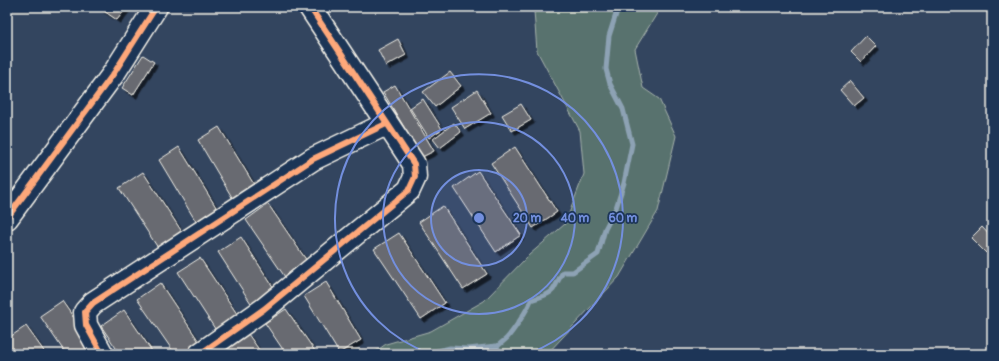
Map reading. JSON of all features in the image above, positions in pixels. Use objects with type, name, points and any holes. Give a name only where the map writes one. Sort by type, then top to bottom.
[{"type":"street","points":[[7,218],[114,73],[156,7]]},
{"type":"street","points":[[200,354],[264,309],[409,190],[415,177],[414,164],[386,124],[310,7]]},
{"type":"street","points":[[102,354],[86,325],[85,312],[93,303],[312,159],[386,124]]},
{"type":"green space","points":[[536,7],[661,7],[635,49],[643,88],[659,99],[676,136],[658,211],[619,277],[547,354],[372,354],[386,344],[431,331],[484,301],[529,255],[565,224],[584,174],[580,131],[537,51],[534,11]]},
{"type":"building","points":[[98,7],[127,7],[117,20]]},
{"type":"building","points":[[866,36],[876,46],[861,62],[851,52]]},
{"type":"building","points":[[398,39],[406,55],[386,66],[378,50]]},
{"type":"building","points":[[143,55],[154,62],[133,95],[122,88]]},
{"type":"building","points":[[450,72],[461,86],[435,107],[423,92]]},
{"type":"building","points":[[850,81],[864,98],[854,106],[840,90]]},
{"type":"building","points":[[395,85],[434,151],[422,157],[383,92]]},
{"type":"building","points":[[477,90],[491,113],[465,129],[451,107]]},
{"type":"building","points":[[423,99],[442,129],[429,138],[410,108]]},
{"type":"building","points":[[521,104],[531,120],[512,131],[502,115]]},
{"type":"building","points":[[454,123],[461,132],[440,148],[433,139]]},
{"type":"building","points":[[219,127],[258,191],[236,204],[198,140]]},
{"type":"building","points":[[179,147],[219,212],[198,225],[159,160]]},
{"type":"building","points":[[515,147],[557,212],[533,228],[491,163]]},
{"type":"building","points":[[478,171],[521,235],[496,252],[454,188]]},
{"type":"building","points":[[143,172],[186,238],[162,254],[119,188]]},
{"type":"building","points":[[268,204],[307,261],[285,277],[246,220]]},
{"type":"building","points":[[443,206],[487,274],[463,289],[419,222]]},
{"type":"building","points":[[982,227],[992,238],[992,248],[986,253],[971,238]]},
{"type":"building","points":[[399,233],[445,303],[421,319],[374,249]]},
{"type":"building","points":[[241,237],[277,293],[254,308],[218,252]]},
{"type":"building","points":[[200,258],[241,320],[219,335],[178,272]]},
{"type":"building","points":[[326,282],[361,340],[339,353],[304,296]]},
{"type":"building","points":[[160,283],[202,346],[190,354],[175,354],[137,299]]},
{"type":"building","points":[[62,301],[99,354],[66,354],[40,316]]},
{"type":"building","points":[[286,309],[317,354],[286,354],[265,323]]},
{"type":"building","points":[[124,310],[154,354],[120,354],[101,326]]},
{"type":"building","points":[[26,326],[46,354],[15,354],[7,343],[7,339]]},
{"type":"building","points":[[248,334],[262,354],[230,354],[226,348]]},
{"type":"waterway","points":[[493,354],[497,347],[513,330],[524,314],[531,300],[551,292],[563,272],[573,272],[598,254],[605,229],[616,208],[624,183],[632,144],[623,109],[610,84],[606,69],[609,36],[617,11],[624,7]]},
{"type":"waterway","points":[[426,354],[450,348],[468,349],[496,346]]},
{"type":"cycle path","points":[[7,218],[114,73],[156,7]]},
{"type":"cycle path","points":[[200,354],[264,309],[409,190],[415,177],[414,164],[310,7]]},
{"type":"cycle path","points":[[102,354],[86,325],[85,312],[93,303],[313,159],[386,124]]}]
